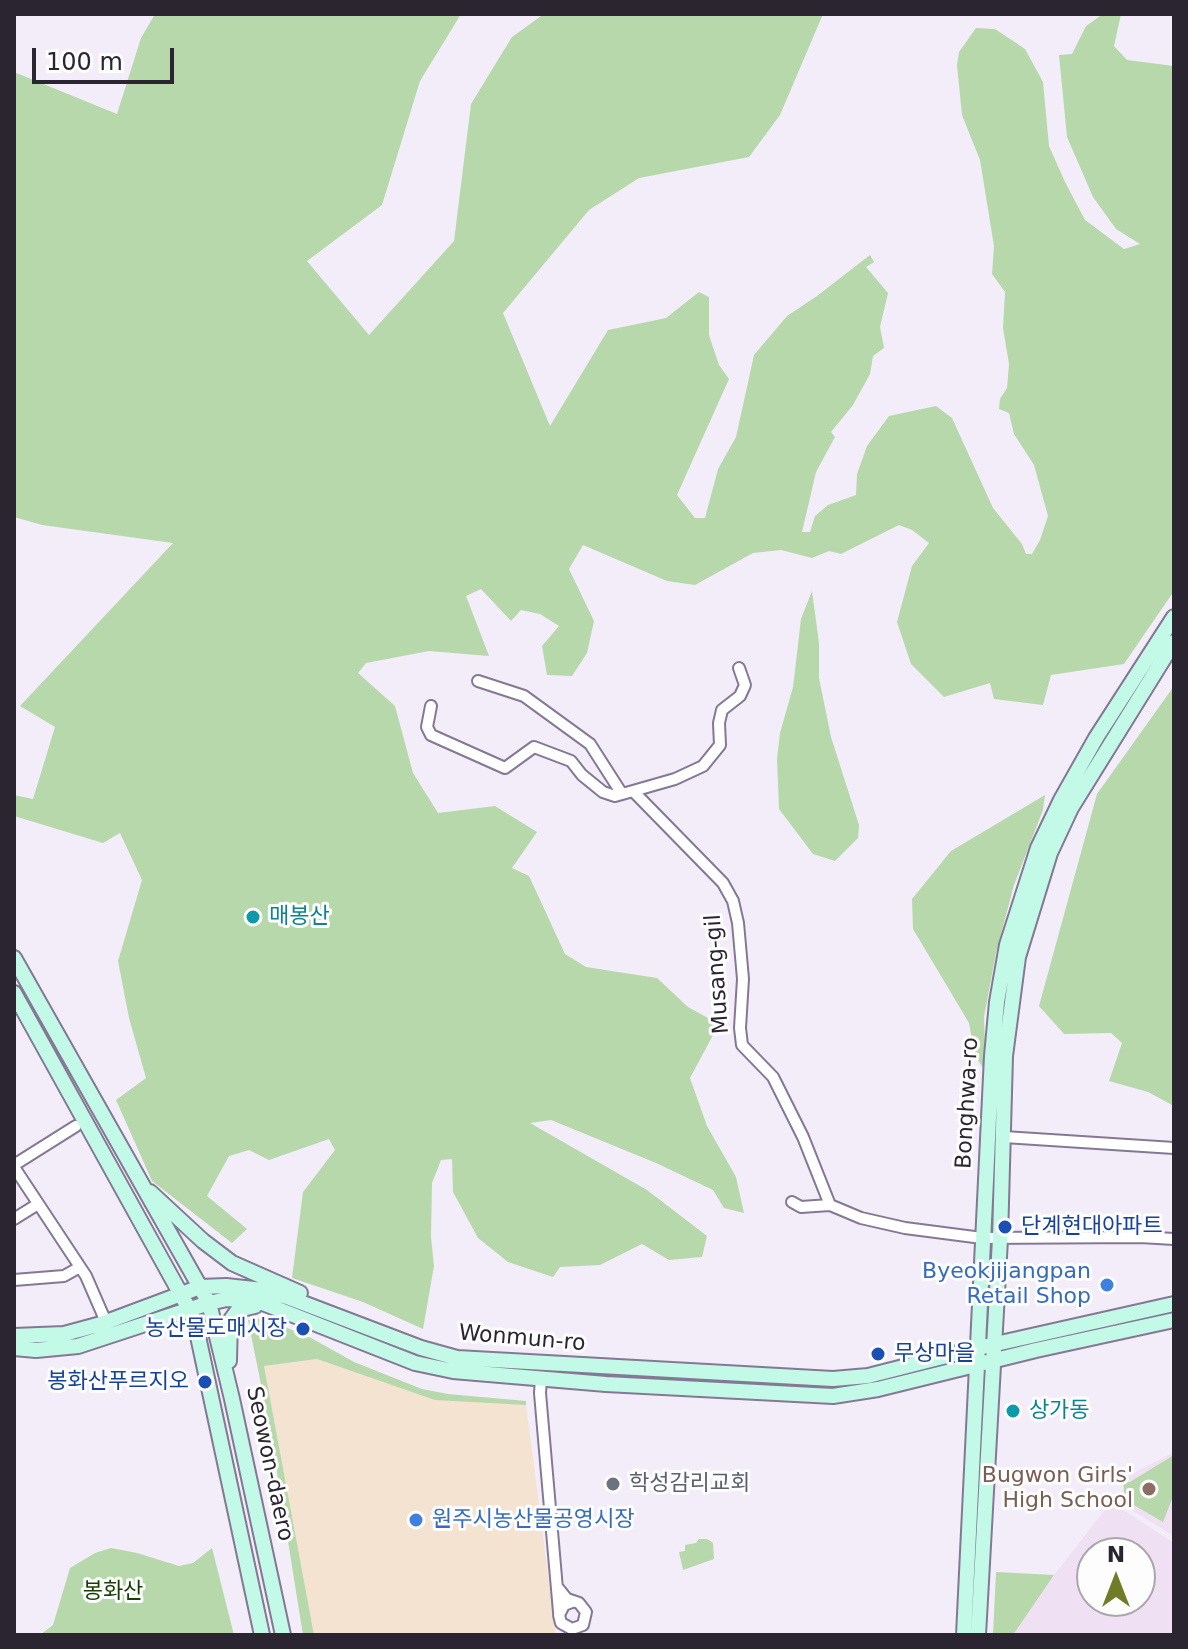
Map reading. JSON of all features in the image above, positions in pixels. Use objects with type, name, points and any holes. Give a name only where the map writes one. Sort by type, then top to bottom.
[{"type":"main road","name":"Bonghwa-ro","points":[[985,1346],[982,1238],[997,1002],[1007,945],[1023,886],[1061,800],[1096,738],[1174,617]]},
{"type":"main road","name":"Bonghwa-ro","points":[[964,1635],[977,1365],[985,1346],[1000,1239],[1005,1056],[1018,957],[1050,853],[1071,808],[1174,642]]},
{"type":"main road","points":[[14,958],[200,1287],[64,1334],[14,1336]]},
{"type":"main road","points":[[14,993],[180,1295]]},
{"type":"main road","points":[[138,1181],[203,1241],[232,1263],[421,1348]]},
{"type":"main road","name":"Seowon-daero","points":[[200,1287],[209,1303],[230,1391],[283,1635]]},
{"type":"main road","name":"Wonmun-ro","points":[[200,1287],[263,1290],[421,1348],[457,1358],[541,1372],[833,1396],[878,1389],[1174,1320]]},
{"type":"main road","name":"Seowon-daero","points":[[180,1295],[189,1309],[199,1341],[262,1635]]},
{"type":"main road","name":"Wonmun-ro","points":[[14,1348],[36,1350],[78,1346],[209,1303],[227,1299],[255,1300],[415,1363],[453,1371],[851,1379],[1174,1304]]},
{"type":"main road","points":[[230,1391],[230,1321],[238,1310],[251,1306],[280,1310]]},
{"type":"main road","points":[[978,1635],[993,1361],[985,1346]]},
{"type":"street","points":[[627,792],[675,779],[703,766],[720,745],[722,710],[740,696],[745,685],[739,668]]},
{"type":"street","name":"Musang-gil","points":[[478,681],[524,696],[590,744],[627,792],[723,883],[733,901],[743,979],[742,1045],[773,1077],[803,1137],[830,1205]]},
{"type":"street","name":"Musang-gil","points":[[431,706],[427,727],[431,735],[505,768],[534,747],[571,761],[582,775],[603,792],[615,796],[627,792]]},
{"type":"street","points":[[76,1126],[14,1166],[80,1267],[106,1322]]},
{"type":"street","points":[[1004,1137],[1174,1148]]},
{"type":"street","points":[[792,1202],[801,1207],[830,1205],[861,1218],[905,1228],[982,1238],[1174,1239]]},
{"type":"street","points":[[14,1219],[38,1204]]},
{"type":"street","points":[[14,1280],[64,1276],[80,1267]]},
{"type":"street","name":"Wonmun-ro","points":[[541,1372],[540,1393],[556,1579],[559,1612],[561,1623],[570,1632],[576,1628],[582,1630],[586,1612],[579,1603],[572,1602],[562,1593],[556,1579]]},
{"type":"street","points":[[559,1612],[564,1605],[572,1602]]},
{"type":"shaded area","name":"원주시농산물공영시장","points":[[317,1359],[435,1399],[526,1405],[556,1635],[314,1635],[264,1366]]},
{"type":"shaded area","name":"Bugwon Girls' High School","points":[[1174,1452],[1174,1536],[1120,1503],[1128,1476]]},
{"type":"shaded area","points":[[1111,1502],[1174,1543],[1174,1635],[1013,1635],[1076,1547],[1076,1617],[1156,1617],[1156,1537],[1084,1537]]},
{"type":"green space","points":[[155,14],[461,14],[420,81],[382,205],[307,261],[369,335],[454,241],[471,104],[512,37],[544,14],[823,14],[780,115],[749,157],[639,178],[589,210],[503,313],[550,426],[608,330],[666,318],[699,292],[709,297],[709,335],[719,365],[729,379],[677,495],[695,518],[705,518],[718,469],[736,437],[754,355],[787,316],[870,255],[874,262],[866,267],[888,293],[880,327],[884,348],[873,356],[870,374],[853,405],[831,432],[835,437],[816,472],[802,532],[810,532],[815,516],[828,505],[856,495],[857,474],[867,446],[889,416],[936,406],[952,418],[993,508],[1022,544],[1026,554],[1032,554],[1048,516],[1034,465],[1014,434],[1009,413],[999,409],[1000,399],[1007,388],[1009,364],[1003,328],[1005,292],[992,274],[994,246],[980,160],[962,115],[957,65],[959,52],[976,28],[995,29],[1025,49],[1043,82],[1049,146],[1065,182],[1085,220],[1124,249],[1140,244],[1116,229],[1093,197],[1067,137],[1059,55],[1072,54],[1086,26],[1103,14],[1121,14],[1114,46],[1127,60],[1174,66],[1174,591],[1124,664],[1051,675],[1043,705],[994,699],[990,683],[944,697],[911,664],[897,622],[912,566],[929,543],[912,530],[899,525],[841,554],[829,551],[812,558],[781,550],[753,553],[695,585],[667,581],[583,545],[569,569],[594,621],[587,653],[572,676],[547,675],[542,646],[559,626],[540,614],[521,610],[511,621],[481,589],[466,596],[489,656],[429,651],[366,663],[358,673],[395,706],[413,773],[438,813],[495,806],[537,832],[512,868],[529,876],[565,954],[586,967],[657,978],[688,1007],[719,1024],[690,1078],[707,1126],[736,1177],[744,1213],[724,1208],[713,1190],[656,1163],[551,1120],[530,1123],[647,1190],[707,1236],[702,1257],[669,1260],[642,1244],[600,1265],[560,1267],[553,1277],[508,1262],[478,1238],[453,1192],[452,1159],[441,1160],[432,1183],[434,1266],[423,1329],[363,1302],[292,1278],[303,1192],[335,1150],[329,1139],[269,1160],[249,1150],[229,1156],[207,1196],[247,1229],[232,1243],[152,1181],[116,1100],[146,1078],[129,1018],[118,961],[142,880],[120,833],[103,843],[14,816],[14,795],[33,799],[55,727],[20,706],[173,543],[42,525],[14,517],[14,72],[117,114],[141,38]]},
{"type":"green space","points":[[812,591],[819,643],[819,678],[831,737],[859,825],[858,838],[835,861],[813,854],[779,809],[777,759],[780,733],[793,687],[801,619]]},
{"type":"green space","points":[[1174,686],[1174,1106],[1148,1092],[1109,1081],[1122,1043],[1111,1033],[1064,1034],[1039,1006],[1097,794]]},
{"type":"green space","points":[[1045,795],[1043,810],[1014,885],[996,953],[984,1017],[986,1072],[975,1056],[969,1023],[913,929],[912,899],[951,851]]},
{"type":"green space","points":[[264,1318],[313,1339],[354,1362],[422,1389],[526,1401],[526,1405],[435,1400],[317,1359],[264,1366],[314,1635],[303,1635],[270,1429],[248,1320]]},
{"type":"green space","name":"Bugwon Girls' High School","points":[[1174,1455],[1174,1499],[1163,1522],[1125,1500],[1123,1482],[1130,1482]]},
{"type":"green space","points":[[699,1539],[713,1543],[714,1559],[683,1570],[679,1552],[685,1551],[685,1545],[696,1543]]},
{"type":"green space","name":"봉화산","points":[[111,1548],[179,1566],[193,1563],[212,1548],[234,1635],[40,1635],[53,1625],[70,1568],[95,1553]]},
{"type":"green space","points":[[996,1572],[1054,1575],[1013,1635],[993,1635]]},
{"type":"place","name":"매봉산","points":[[253,917]]},
{"type":"place","name":"단계현대아파트","points":[[1005,1227]]},
{"type":"place","name":"Byeokjijangpan Retail Shop","points":[[1107,1285]]},
{"type":"place","name":"농산물도매시장","points":[[303,1329]]},
{"type":"place","name":"무상마을","points":[[878,1354]]},
{"type":"place","name":"봉화산푸르지오","points":[[205,1382]]},
{"type":"place","name":"상가동","points":[[1013,1411]]},
{"type":"place","name":"학성감리교회","points":[[613,1484]]},
{"type":"place","name":"Bugwon Girls' High School","points":[[1149,1489]]},
{"type":"place","name":"원주시농산물공영시장","points":[[416,1520]]}]
